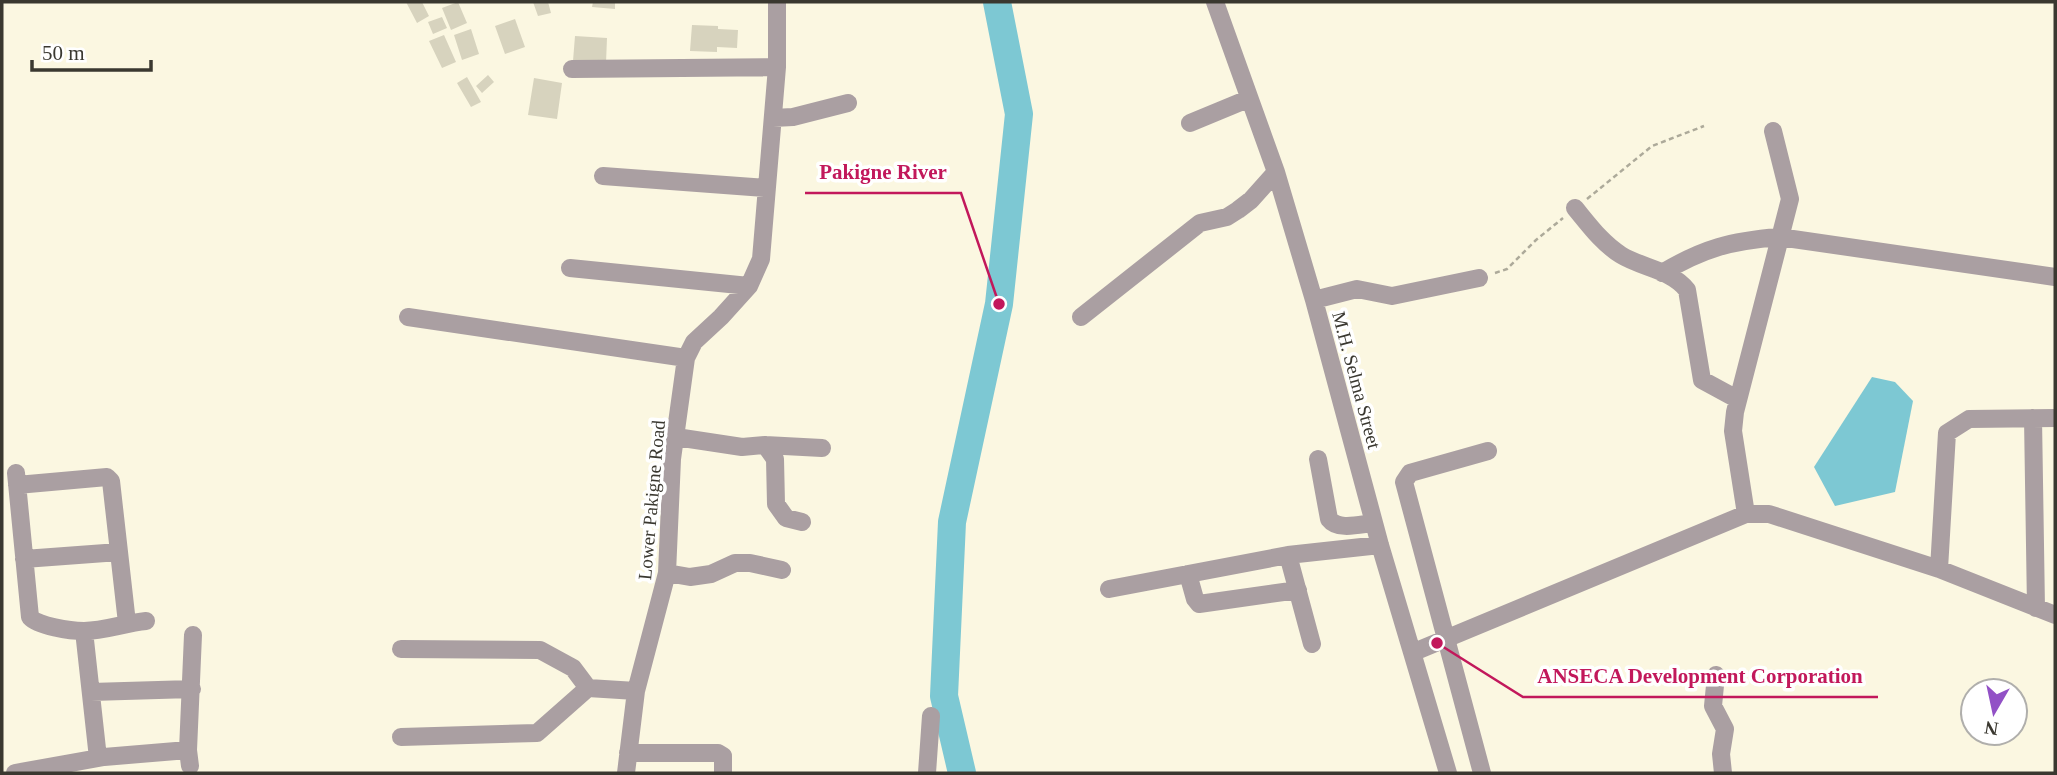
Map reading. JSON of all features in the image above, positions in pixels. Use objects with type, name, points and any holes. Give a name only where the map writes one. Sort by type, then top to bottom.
[{"type":"street","name":"Lower Pakigne Road","points":[[625,773],[636,691],[667,573],[672,459],[687,358],[694,342],[748,286],[761,259],[777,67],[778,2]]},
{"type":"street","name":"M.H. Selma Street","points":[[1215,2],[1276,172],[1314,300],[1380,545],[1448,773]]},
{"type":"street","points":[[572,69],[777,67]]},
{"type":"street","points":[[1190,123],[1248,99]]},
{"type":"street","points":[[773,117],[793,117],[848,103]]},
{"type":"street","points":[[1746,514],[1733,431],[1737,399],[1790,199],[1773,131]]},
{"type":"street","points":[[1081,317],[1200,223],[1227,216],[1238,210],[1251,200],[1276,172]]},
{"type":"street","points":[[603,176],[766,188]]},
{"type":"street","points":[[1575,208],[1601,240],[1621,255],[1680,281],[1687,290],[1702,380],[1737,399]]},
{"type":"street","points":[[1662,273],[1701,251],[1746,239],[1779,237],[2055,278]]},
{"type":"street","points":[[570,268],[748,286]]},
{"type":"street","points":[[1314,300],[1357,289],[1392,296],[1479,278]]},
{"type":"street","points":[[408,317],[687,358]]},
{"type":"street","points":[[2033,418],[2036,608]]},
{"type":"street","points":[[1939,569],[1947,433],[1969,419],[2055,418]]},
{"type":"street","points":[[676,436],[733,446],[822,448]]},
{"type":"street","points":[[765,445],[775,459],[776,503],[786,518],[803,522]]},
{"type":"street","points":[[1482,773],[1444,638],[1405,479],[1410,473],[1488,451]]},
{"type":"street","points":[[1318,458],[1332,523],[1338,526],[1374,523]]},
{"type":"street","points":[[127,623],[110,479],[17,479],[32,620],[38,624],[84,631],[146,621]]},
{"type":"street","points":[[1413,652],[1746,514],[1769,514],[1939,569],[2055,615]]},
{"type":"street","points":[[1109,589],[1289,555],[1380,545]]},
{"type":"street","points":[[24,559],[119,552]]},
{"type":"street","points":[[1289,555],[1312,644]]},
{"type":"street","points":[[667,573],[690,577],[711,575],[735,563],[750,563],[782,570]]},
{"type":"street","points":[[1188,574],[1199,604],[1298,590]]},
{"type":"street","points":[[84,631],[98,758]]},
{"type":"street","points":[[15,773],[98,758],[189,758],[193,635]]},
{"type":"street","points":[[401,649],[540,650],[573,668],[588,688]]},
{"type":"street","points":[[1716,675],[1713,706],[1725,729],[1721,754],[1723,773]]},
{"type":"street","points":[[401,737],[537,733],[588,688],[636,691]]},
{"type":"street","points":[[91,692],[192,689]]},
{"type":"street","points":[[927,773],[931,716]]},
{"type":"street","points":[[628,752],[718,753],[723,756],[723,773]]},
{"type":"water","points":[[1872,377],[1895,382],[1913,401],[1895,492],[1835,506],[1814,467]]},
{"type":"building","points":[[406,2],[422,2],[429,16],[417,23]]},
{"type":"building","points":[[458,2],[467,23],[451,30],[442,8]]},
{"type":"building","points":[[533,2],[548,2],[551,13],[538,16]]},
{"type":"building","points":[[593,2],[615,2],[615,9],[592,7]]},
{"type":"building","points":[[442,17],[447,28],[433,34],[428,22]]},
{"type":"building","points":[[515,19],[525,47],[505,54],[495,26]]},
{"type":"building","points":[[692,25],[738,30],[737,48],[717,47],[717,52],[690,51]]},
{"type":"building","points":[[471,29],[479,54],[462,60],[454,35]]},
{"type":"building","points":[[444,35],[456,62],[442,68],[429,41]]},
{"type":"building","points":[[575,36],[607,38],[606,63],[573,61]]},
{"type":"building","points":[[488,75],[494,82],[482,93],[476,86]]},
{"type":"building","points":[[467,77],[481,102],[471,107],[457,83]]},
{"type":"building","points":[[534,78],[562,83],[557,119],[528,115]]},
{"type":"waterway","points":[[962,773],[944,696],[952,522],[999,304],[1019,114],[997,2]]},
{"type":"place","name":"Pakigne River","points":[[999,304]]},
{"type":"place","name":"ANSECA Development Corporation","points":[[1437,643]]}]
